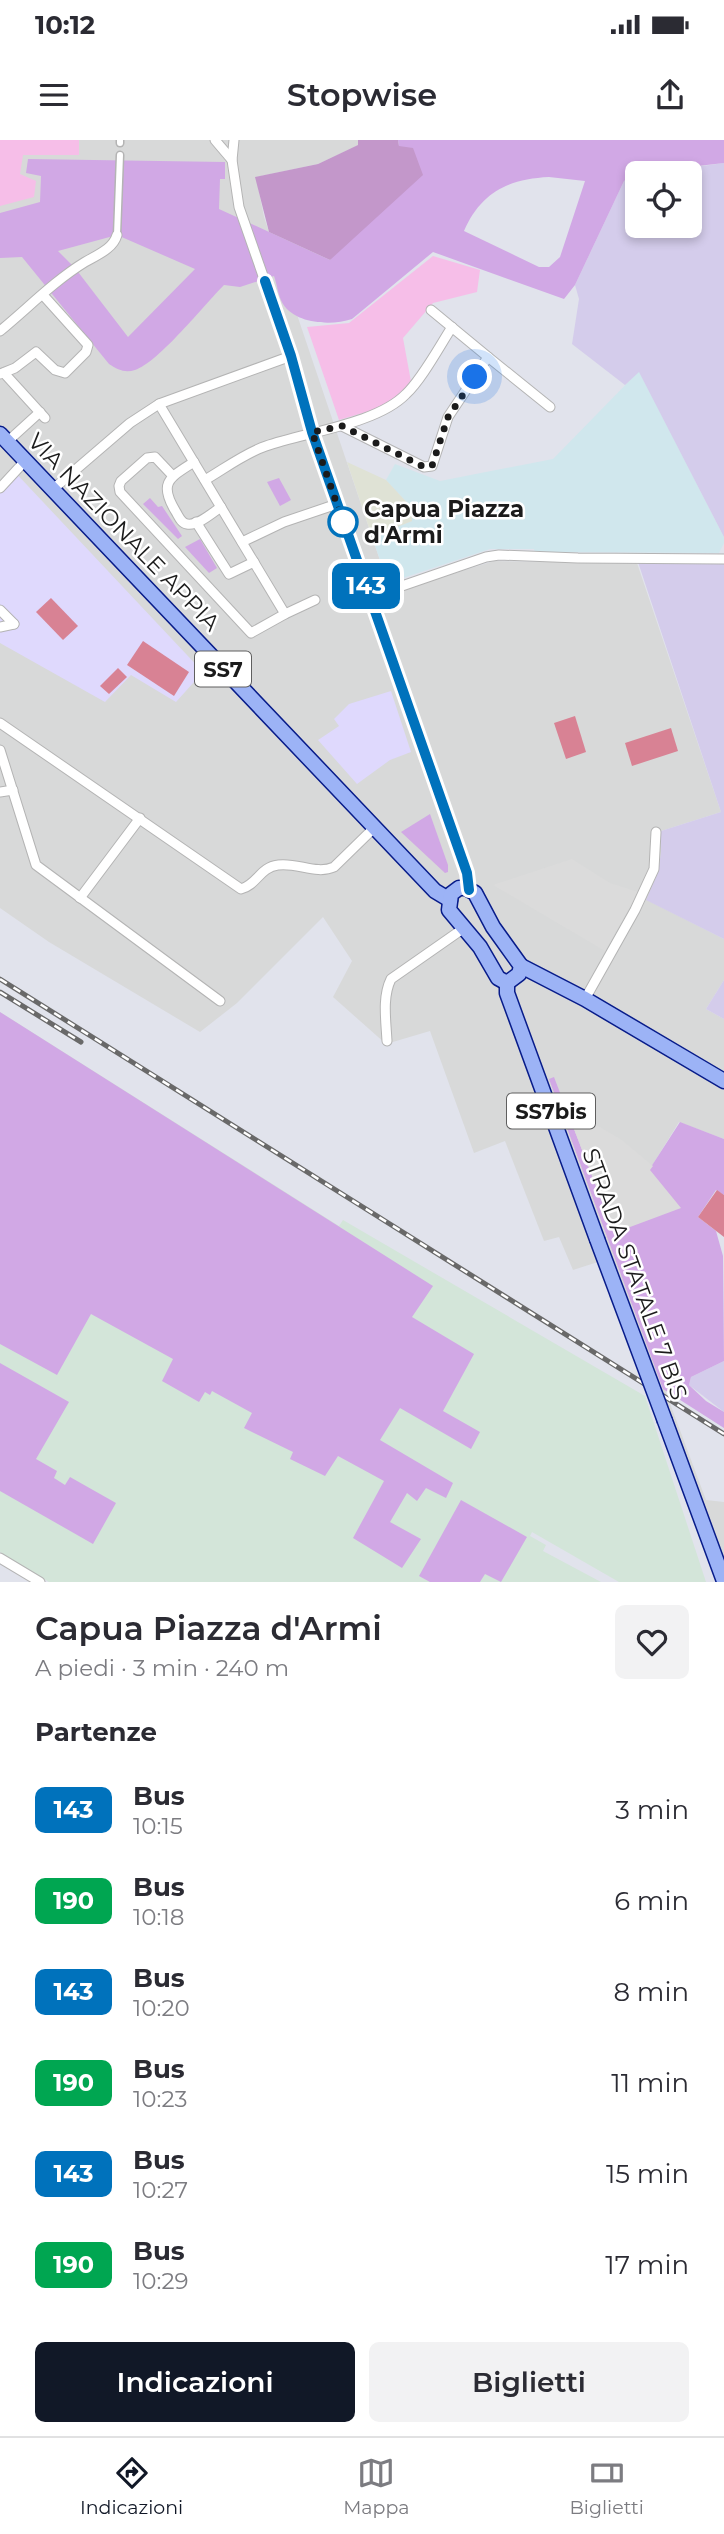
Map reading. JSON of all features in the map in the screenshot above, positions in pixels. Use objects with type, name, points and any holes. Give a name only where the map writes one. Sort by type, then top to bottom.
[{"type":"main road","name":"VIA NAZIONALE APPIA","points":[[4,438],[435,891],[450,900],[449,910],[480,947],[498,978],[507,983]]},
{"type":"main road","points":[[450,900],[451,894],[459,888],[475,893],[493,927],[521,966],[585,999],[724,1081]]},
{"type":"main road","points":[[507,983],[519,974],[521,966]]},
{"type":"main road","name":"STRADA STATALE 7 BIS","points":[[507,983],[507,993],[724,1581]]},
{"type":"street","points":[[216,140],[227,140]]},
{"type":"street","points":[[216,140],[232,160]]},
{"type":"street","points":[[234,140],[232,160],[244,220],[291,356],[312,432],[467,873],[469,890]]},
{"type":"street","points":[[0,331],[75,268],[115,243],[120,158]]},
{"type":"street","points":[[4,438],[43,415],[2,374],[36,352],[55,370],[65,373],[86,352],[88,345],[45,293]]},
{"type":"street","points":[[431,310],[550,407]]},
{"type":"street","points":[[205,480],[262,447],[342,426],[387,409],[407,394],[452,327]]},
{"type":"street","points":[[52,490],[130,423],[159,404],[291,356]]},
{"type":"street","points":[[342,426],[424,467],[432,466],[448,417],[488,358]]},
{"type":"street","points":[[159,404],[285,614]]},
{"type":"street","points":[[172,475],[155,457],[147,458],[121,481],[120,492],[251,633],[315,600]]},
{"type":"street","points":[[0,488],[25,461]]},
{"type":"street","points":[[194,462],[172,475],[166,492],[167,498],[182,522],[188,524],[221,507]]},
{"type":"street","points":[[242,542],[284,522],[337,504]]},
{"type":"street","points":[[196,522],[229,573],[254,562]]},
{"type":"street","points":[[370,597],[486,557],[499,555],[724,559]]},
{"type":"street","points":[[0,610],[14,624],[0,627]]},
{"type":"street","points":[[0,723],[241,889],[249,887],[264,869],[279,864],[326,871],[334,867],[375,827]]},
{"type":"street","points":[[0,750],[36,865],[220,1001]]},
{"type":"street","points":[[0,792],[13,790]]},
{"type":"street","points":[[80,898],[141,818]]},
{"type":"street","points":[[585,999],[635,910],[654,869],[656,832]]},
{"type":"street","points":[[387,1041],[386,1002],[387,987],[391,979],[464,928]]},
{"type":"street","points":[[0,1558],[40,1582]]},
{"type":"shaded area","points":[[0,140],[358,140],[359,145],[318,164],[256,177],[264,217],[391,593],[494,561],[637,563],[721,812],[661,831],[658,872],[647,900],[724,939],[724,980],[706,1009],[724,1019],[724,1139],[679,1122],[608,1237],[706,1500],[724,1502],[724,1582],[717,1582],[601,1261],[573,1270],[559,1237],[544,1241],[505,1141],[474,1153],[430,1031],[386,1044],[333,997],[352,961],[323,917],[237,1003],[200,1032],[49,942],[0,908]]},
{"type":"shaded area","points":[[0,140],[79,140],[79,155],[23,155],[20,174],[36,181],[34,197],[0,206]]},
{"type":"shaded area","points":[[358,140],[398,140],[399,146],[413,148],[423,175],[330,260],[269,232],[255,177],[318,164],[358,145]]},
{"type":"shaded area","points":[[398,140],[724,140],[724,163],[702,166],[702,161],[625,161],[625,180],[575,285],[564,299],[433,252],[352,319],[324,323],[296,316],[289,311],[281,301],[274,276],[240,287],[224,285],[168,345],[145,365],[131,371],[109,364],[22,257],[0,258],[0,213],[40,202],[41,176],[26,173],[28,159],[225,162],[225,179],[220,179],[219,209],[330,260],[399,146]],"holes":[[[549,177],[585,181],[560,257],[549,267],[539,267],[464,231],[479,206],[488,197],[509,185]],[[117,235],[195,269],[128,337],[75,268],[58,251]]]},
{"type":"shaded area","points":[[724,163],[724,537],[639,372],[625,385],[572,344],[579,299],[575,285],[624,181],[625,238],[702,238],[702,166]]},
{"type":"shaded area","points":[[433,256],[480,270],[477,292],[433,303],[403,338],[412,387],[393,404],[339,420],[307,327],[349,323]]},
{"type":"shaded area","points":[[639,371],[724,537],[719,553],[535,552],[534,549],[490,549],[388,583],[372,537],[412,521],[412,508],[386,480],[395,464],[440,481],[553,459]]},
{"type":"shaded area","points":[[347,462],[386,480],[412,508],[412,521],[372,537]]},
{"type":"shaded area","points":[[12,469],[203,672],[176,702],[131,675],[105,702],[0,643],[0,482]]},
{"type":"shaded area","points":[[279,478],[291,500],[280,506],[267,482]]},
{"type":"shaded area","points":[[150,498],[158,507],[162,506],[182,536],[178,539],[143,504]]},
{"type":"shaded area","points":[[200,539],[217,568],[209,573],[185,547]]},
{"type":"shaded area","points":[[638,562],[724,563],[724,939],[646,900],[658,872],[661,831],[721,812]]},
{"type":"shaded area","points":[[51,598],[78,626],[63,640],[36,612]]},
{"type":"shaded area","points":[[143,641],[189,672],[174,696],[127,665]]},
{"type":"shaded area","points":[[118,668],[127,677],[109,694],[100,686]]},
{"type":"shaded area","points":[[391,691],[411,752],[390,760],[357,784],[318,740],[339,726],[334,719],[349,704]]},
{"type":"shaded area","points":[[575,716],[586,752],[566,759],[554,723]]},
{"type":"shaded area","points":[[671,728],[678,751],[632,766],[625,743]]},
{"type":"shaded area","points":[[430,814],[448,865],[448,872],[445,873],[401,832]]},
{"type":"shaded area","points":[[572,859],[610,883],[638,892],[605,951],[493,885]]},
{"type":"shaded area","points":[[724,980],[724,1019],[706,1009]]},
{"type":"shaded area","points":[[0,1012],[339,1226],[343,1220],[645,1396],[706,1582],[619,1582],[532,1532],[530,1536],[546,1545],[543,1551],[601,1582],[49,1582],[0,1552]]},
{"type":"shaded area","points":[[0,1012],[433,1286],[412,1317],[474,1354],[443,1411],[480,1432],[471,1449],[400,1408],[380,1440],[453,1483],[446,1498],[426,1488],[417,1501],[407,1493],[390,1522],[421,1539],[402,1568],[353,1538],[384,1481],[338,1456],[325,1476],[290,1459],[293,1452],[244,1428],[252,1413],[212,1391],[210,1395],[205,1392],[199,1402],[162,1381],[173,1359],[91,1314],[57,1375],[0,1344]]},
{"type":"shaded area","points":[[554,1077],[614,1233],[649,1170],[680,1122],[724,1139],[724,1195],[716,1190],[698,1217],[716,1231],[723,1256],[724,1361],[691,1377],[689,1385],[706,1401],[724,1412],[724,1428],[663,1389],[549,1079]]},
{"type":"shaded area","points":[[588,1120],[622,1140],[653,1166],[650,1170],[681,1208],[614,1233],[572,1124]]},
{"type":"shaded area","points":[[717,1190],[724,1195],[724,1237],[698,1217]]},
{"type":"shaded area","points":[[724,1361],[724,1412],[689,1385],[691,1377]]},
{"type":"shaded area","points":[[0,1363],[69,1402],[36,1459],[57,1471],[54,1478],[65,1485],[70,1477],[116,1503],[93,1544],[0,1491]]},
{"type":"shaded area","points":[[461,1500],[527,1537],[501,1582],[485,1574],[480,1582],[430,1582],[419,1576]]},
{"type":"railway","points":[[0,979],[724,1434]]},
{"type":"railway","points":[[0,992],[81,1042]]},
{"type":"bus line","name":"143","points":[[265,281],[291,356],[312,432],[467,873],[469,890]]},
{"type":"place","name":"Capua Piazza d'Armi","points":[[343,522]]},
{"type":"route","points":[[343,522],[312,432],[342,426],[424,467],[432,466],[448,417],[475,377]]}]
